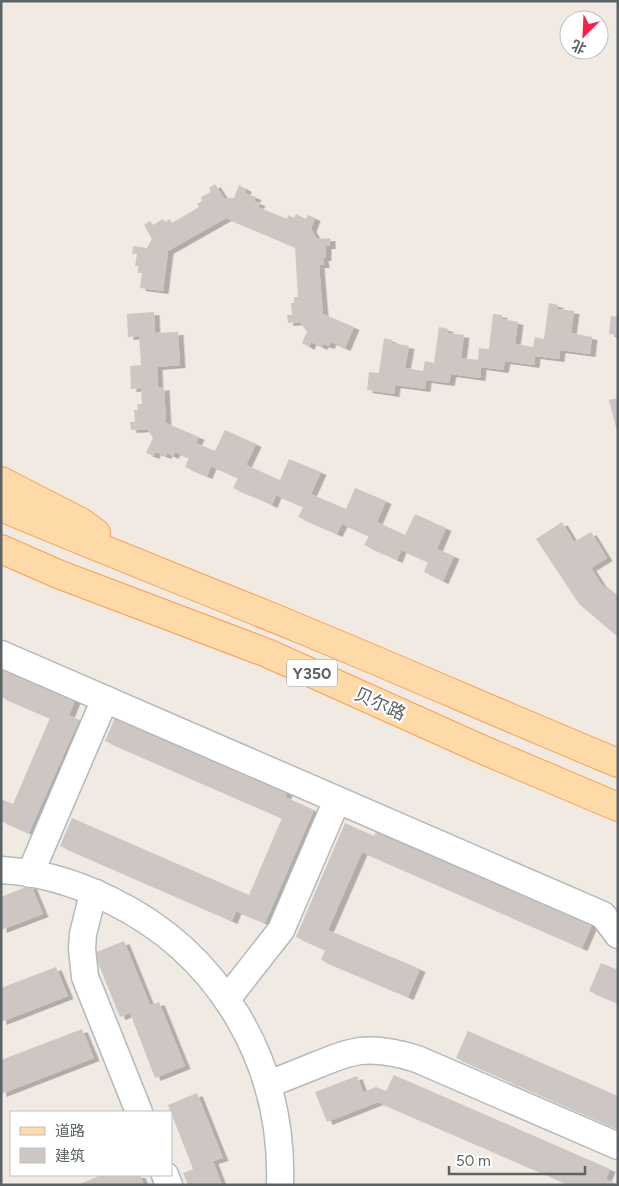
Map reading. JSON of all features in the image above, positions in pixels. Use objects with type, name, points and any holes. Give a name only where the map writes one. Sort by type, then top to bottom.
[{"type":"main road","points":[[1,481],[81,522],[135,562]]},
{"type":"main road","name":"Y350","points":[[1,507],[298,628],[618,763]]},
{"type":"main road","name":"贝尔路","points":[[1,549],[58,574],[267,653],[481,749],[618,807]]},
{"type":"street","points":[[1,654],[603,915],[618,934]]},
{"type":"street","points":[[30,874],[105,699]]},
{"type":"street","points":[[227,999],[281,930],[337,800]]},
{"type":"street","points":[[1,870],[52,878],[96,893],[143,918],[165,933],[204,970],[227,999],[248,1035],[268,1084],[277,1126],[280,1154],[280,1185]]},
{"type":"street","points":[[96,893],[90,906],[83,934],[82,949],[85,978],[140,1111]]},
{"type":"street","points":[[268,1084],[344,1054],[358,1051],[388,1051],[417,1059],[618,1146]]},
{"type":"building","points":[[215,184],[224,198],[234,198],[239,185],[246,189],[245,193],[256,197],[254,201],[260,203],[258,207],[287,219],[288,215],[294,218],[296,214],[306,219],[308,215],[315,218],[311,229],[317,239],[330,238],[330,246],[326,246],[326,258],[323,258],[324,265],[319,265],[323,314],[354,327],[345,348],[331,342],[329,346],[323,344],[322,347],[311,342],[309,347],[302,343],[307,332],[300,322],[288,323],[287,315],[292,315],[291,303],[294,303],[294,297],[298,297],[295,247],[226,218],[168,251],[163,291],[140,288],[142,273],[138,273],[138,266],[135,266],[137,254],[132,254],[133,246],[147,248],[152,239],[144,225],[150,221],[153,225],[163,219],[165,222],[170,219],[172,223],[199,207],[197,204],[202,201],[201,197],[211,192],[209,188]]},
{"type":"building","points":[[549,303],[558,305],[557,309],[574,311],[571,333],[592,337],[590,354],[560,350],[559,359],[535,356],[534,365],[505,361],[503,370],[481,367],[480,378],[451,374],[449,383],[426,380],[425,389],[395,385],[394,394],[367,390],[369,372],[379,373],[384,338],[392,340],[392,343],[409,346],[405,368],[423,371],[425,361],[434,363],[439,327],[448,329],[447,333],[464,335],[461,358],[478,360],[479,348],[489,349],[493,314],[502,315],[502,319],[518,322],[515,344],[533,347],[535,337],[544,339]]},
{"type":"building","points":[[154,312],[155,333],[178,332],[180,365],[157,367],[158,388],[164,387],[166,423],[199,437],[196,443],[215,451],[225,430],[256,444],[246,465],[280,480],[289,459],[321,472],[311,494],[346,509],[355,488],[386,501],[377,522],[405,535],[415,514],[446,528],[437,549],[454,556],[443,581],[424,572],[428,562],[401,550],[397,560],[364,545],[369,536],[342,524],[337,534],[298,517],[303,507],[276,495],[272,505],[233,488],[238,478],[211,466],[207,476],[185,467],[189,458],[175,452],[173,456],[167,453],[166,456],[155,452],[154,456],[146,453],[153,438],[147,429],[131,430],[130,422],[135,422],[134,410],[138,410],[137,404],[142,404],[141,388],[131,389],[130,366],[141,365],[139,336],[128,337],[127,314]]},
{"type":"building","points":[[611,316],[618,317],[618,335],[609,334]]},
{"type":"building","points":[[618,398],[618,431],[617,431],[609,400]]},
{"type":"building","points":[[562,522],[574,542],[591,532],[607,558],[591,568],[601,584],[616,596],[618,594],[618,637],[579,604],[536,539]]},
{"type":"building","points":[[1,663],[77,696],[69,715],[79,720],[29,833],[1,821],[1,799],[13,804],[50,718],[1,697]]},
{"type":"building","points":[[117,713],[290,788],[285,797],[314,810],[265,923],[236,911],[232,921],[60,846],[72,818],[249,895],[282,818],[105,741]]},
{"type":"building","points":[[345,823],[374,836],[379,826],[594,920],[582,948],[362,852],[328,930],[420,969],[408,997],[321,960],[325,950],[296,937]]},
{"type":"building","points":[[31,885],[43,914],[1,930],[1,897]]},
{"type":"building","points":[[124,941],[150,1005],[159,1002],[185,1066],[155,1078],[130,1013],[120,1017],[94,953]]},
{"type":"building","points":[[601,963],[618,970],[618,1003],[589,991]]},
{"type":"building","points":[[56,967],[68,996],[1,1022],[1,988]]},
{"type":"building","points":[[82,1029],[94,1058],[1,1094],[1,1060]]},
{"type":"building","points":[[468,1031],[618,1096],[618,1129],[456,1058]]},
{"type":"building","points":[[394,1075],[610,1169],[606,1179],[618,1185],[570,1185],[378,1102],[327,1122],[315,1092],[357,1076],[363,1092],[376,1087],[386,1091]]},
{"type":"building","points":[[197,1093],[223,1158],[213,1161],[222,1185],[188,1185],[183,1173],[193,1169],[172,1111],[168,1105]]},
{"type":"building","points":[[100,1176],[140,1176],[144,1185],[77,1185]]}]
